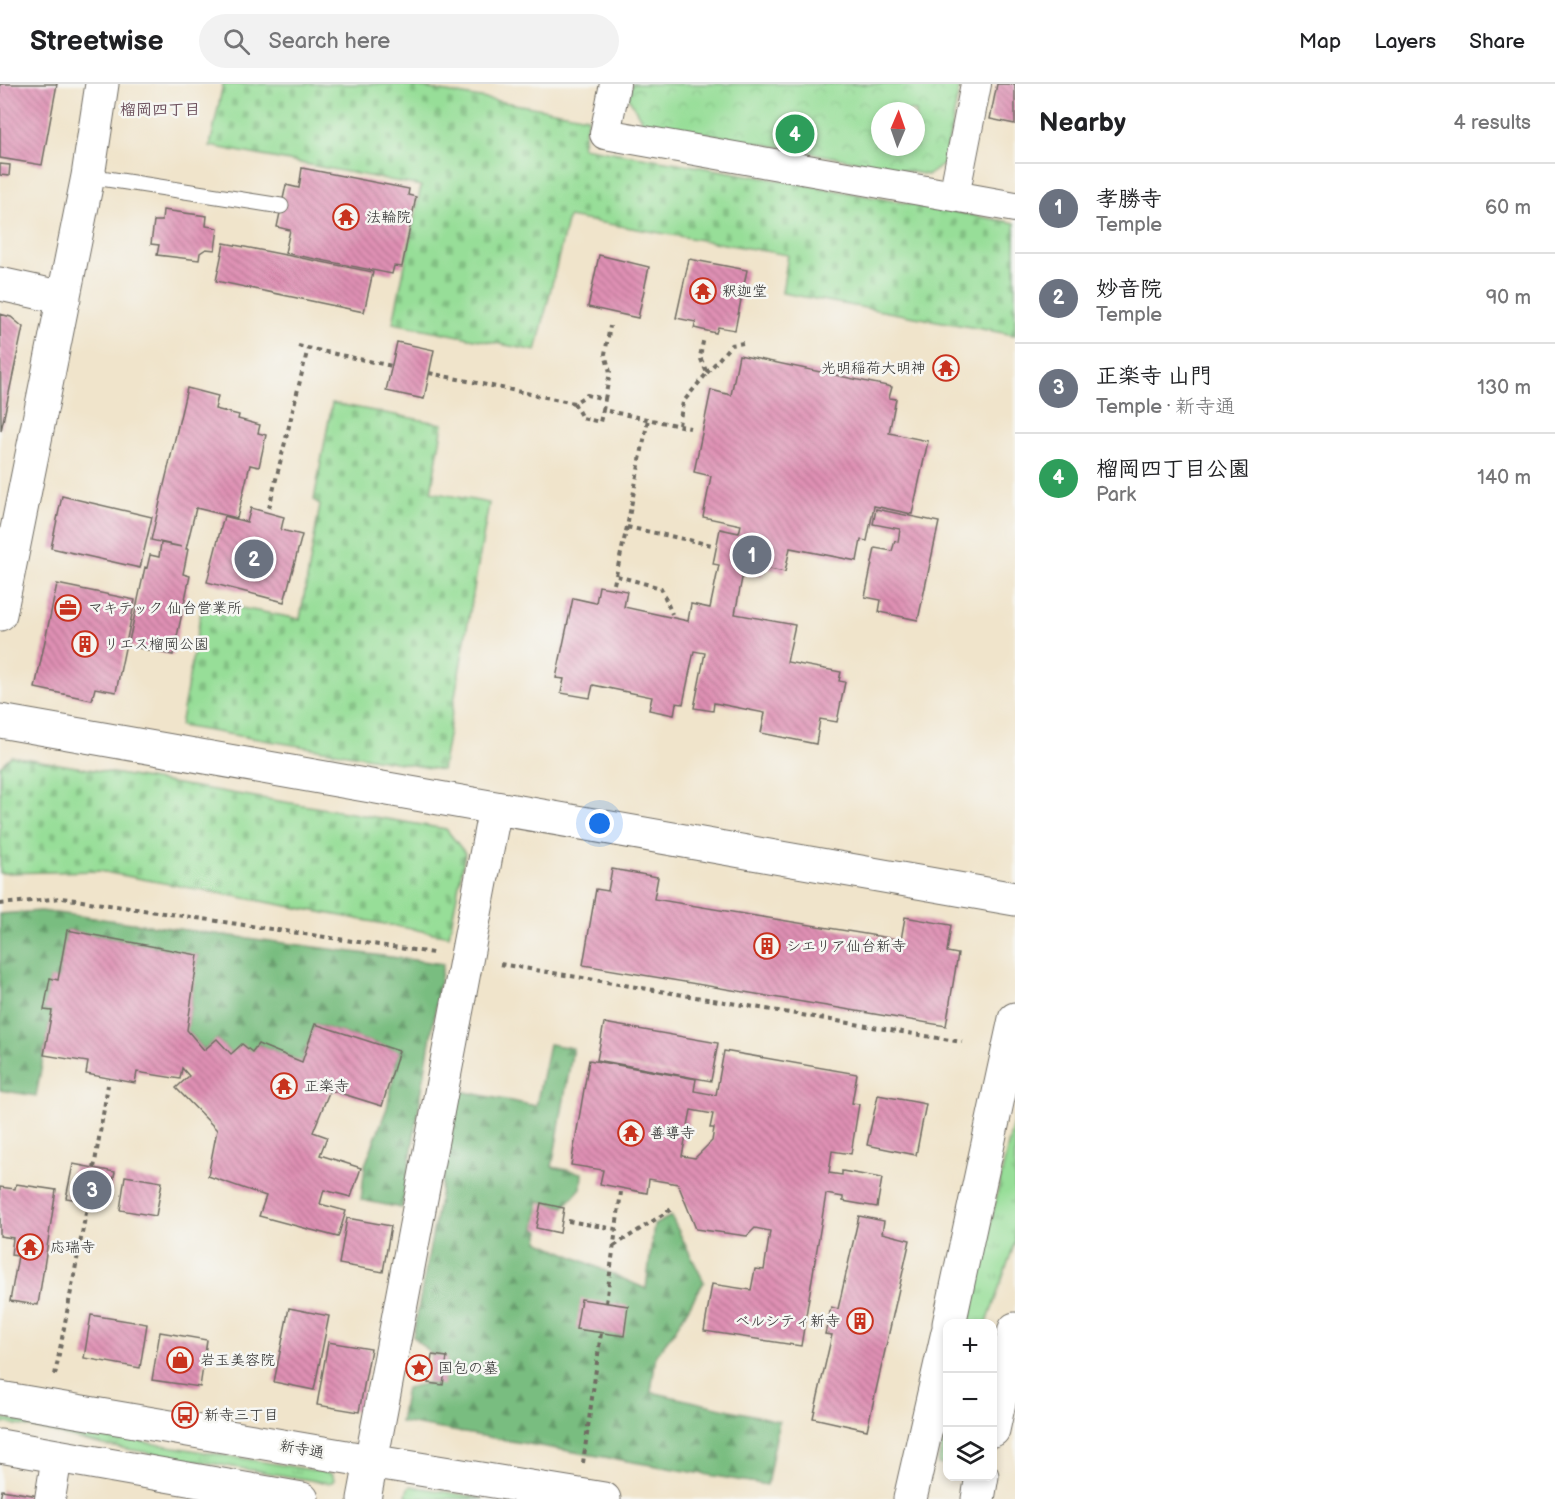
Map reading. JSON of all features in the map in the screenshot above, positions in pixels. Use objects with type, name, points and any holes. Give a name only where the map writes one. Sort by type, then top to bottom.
[{"type":"street","points":[[0,614],[9,516],[64,297],[88,176],[102,84]]},
{"type":"street","points":[[615,84],[605,134],[1015,207]]},
{"type":"street","points":[[954,196],[976,84]]},
{"type":"street","points":[[0,284],[64,297]]},
{"type":"street","points":[[0,721],[1015,898]]},
{"type":"street","points":[[364,1499],[495,808]]},
{"type":"street","points":[[950,1319],[1015,1019]]},
{"type":"street","points":[[994,1427],[1015,1329]]},
{"type":"street","points":[[910,1499],[943,1354]]},
{"type":"street","name":"新寺通","points":[[0,1398],[370,1461],[528,1493],[604,1499]]},
{"type":"street","points":[[0,1446],[302,1499]]},
{"type":"street","points":[[50,1499],[57,1456]]},
{"type":"street","points":[[978,1499],[981,1481]]},
{"type":"lane","points":[[88,176],[281,206]]},
{"type":"path","points":[[574,403],[582,418],[600,422],[610,372],[605,354],[610,327]]},
{"type":"path","points":[[704,337],[699,357],[707,373]]},
{"type":"path","points":[[679,426],[683,402],[731,345],[743,343]]},
{"type":"path","points":[[298,346],[392,366]]},
{"type":"path","points":[[269,508],[308,348]]},
{"type":"path","points":[[429,373],[574,403],[587,395],[605,399]]},
{"type":"path","points":[[603,410],[690,428]]},
{"type":"path","points":[[614,584],[648,419]]},
{"type":"path","points":[[627,527],[712,545]]},
{"type":"path","points":[[616,576],[661,588],[672,614]]},
{"type":"path","points":[[94,1168],[108,1086]]},
{"type":"path","points":[[606,1303],[621,1192]]},
{"type":"path","points":[[55,1376],[88,1202]]},
{"type":"path","points":[[614,1247],[673,1208]]},
{"type":"path","points":[[568,1221],[616,1228]]},
{"type":"path","points":[[583,1464],[601,1333]]},
{"type":"green space","points":[[223,84],[402,84],[588,117],[582,147],[1015,223],[1015,335],[782,293],[788,255],[568,217],[536,351],[393,323],[421,186],[210,146]]},
{"type":"green space","points":[[632,84],[960,84],[944,164],[928,175],[642,121],[629,98]]},
{"type":"green space","points":[[332,403],[443,424],[431,492],[489,503],[442,770],[180,726],[203,601],[300,619],[320,505],[314,500]]},
{"type":"green space","points":[[11,756],[446,829],[465,853],[449,936],[99,871],[0,873],[0,766]]},
{"type":"green space","points":[[41,911],[443,964],[402,1208],[361,1200],[365,1165],[387,1108],[399,1051],[315,1024],[302,1062],[258,1044],[252,1052],[231,1054],[217,1039],[204,1050],[187,1030],[198,955],[67,930],[58,980],[50,979],[44,1010],[52,1011],[36,1096],[0,1090],[0,914]]},
{"type":"green space","points":[[549,1044],[573,1048],[552,1167],[582,1173],[581,1188],[564,1207],[539,1201],[535,1228],[540,1231],[538,1241],[646,1289],[654,1225],[671,1216],[704,1282],[675,1330],[656,1355],[651,1392],[779,1421],[767,1485],[400,1422],[406,1388],[428,1383],[432,1355],[413,1336],[460,1091],[536,1106]]},
{"type":"green space","points":[[1015,1113],[1015,1242],[988,1319],[970,1319]]},
{"type":"green space","points":[[0,1418],[330,1473],[334,1480],[328,1483],[103,1445],[0,1422]]},
{"type":"green space","points":[[943,1439],[943,1465],[938,1464]]},
{"type":"green space","points":[[411,1486],[483,1499],[409,1498],[406,1495]]},
{"type":"building","points":[[0,84],[57,84],[42,165],[0,158]]},
{"type":"building","points":[[997,84],[1015,84],[1015,124],[990,119]]},
{"type":"building","points":[[0,164],[10,165],[9,176],[0,175]]},
{"type":"building","name":"法輪院","points":[[302,168],[409,189],[408,195],[416,197],[402,267],[394,266],[392,274],[285,253],[290,230],[277,227],[286,185],[299,188]]},
{"type":"building","points":[[163,210],[207,216],[206,226],[218,228],[215,250],[206,249],[200,253],[199,260],[157,255],[159,245],[151,244],[154,221],[162,221]]},
{"type":"building","points":[[224,243],[373,272],[364,312],[216,281]]},
{"type":"building","points":[[599,255],[649,267],[638,318],[588,307]]},
{"type":"building","points":[[689,259],[747,270],[735,330],[718,327],[716,333],[694,328],[696,322],[676,318]]},
{"type":"building","points":[[0,314],[11,317],[23,327],[1,431]]},
{"type":"building","points":[[397,342],[434,350],[424,399],[386,391]]},
{"type":"building","points":[[739,355],[892,387],[889,398],[896,399],[889,433],[928,441],[912,514],[874,506],[867,541],[861,540],[857,561],[790,548],[785,572],[764,568],[762,576],[743,573],[735,614],[795,625],[787,662],[841,672],[839,681],[845,682],[837,722],[820,719],[816,744],[761,733],[765,713],[714,703],[713,711],[694,708],[705,653],[694,651],[683,704],[676,703],[674,715],[649,710],[652,697],[593,685],[590,698],[561,693],[564,679],[556,678],[573,598],[596,603],[599,586],[627,591],[624,607],[688,621],[691,604],[710,608],[719,565],[713,564],[720,529],[739,533],[741,525],[703,517],[711,476],[694,472],[711,390],[731,395]]},
{"type":"building","points":[[187,388],[218,396],[215,409],[239,415],[238,419],[260,425],[258,433],[266,435],[259,467],[250,465],[237,518],[196,508],[186,549],[188,549],[183,574],[190,576],[173,655],[128,646],[145,567],[147,568],[150,555],[159,557],[161,543],[182,547],[151,540]]},
{"type":"building","points":[[62,496],[152,517],[140,568],[51,548]]},
{"type":"building","points":[[251,508],[284,517],[281,530],[302,535],[284,602],[207,582],[224,516],[247,522]]},
{"type":"building","points":[[876,509],[939,522],[918,620],[879,612],[881,600],[865,597],[875,548],[892,551],[895,541],[898,542],[900,529],[873,524]]},
{"type":"building","name":"リエス榴岡公園","points":[[57,584],[135,600],[116,692],[95,688],[92,700],[35,688]]},
{"type":"building","name":"シエリア仙台新寺","points":[[612,869],[658,877],[654,899],[901,940],[905,917],[951,925],[947,952],[958,954],[946,1026],[583,965],[596,889],[608,891]]},
{"type":"building","name":"正楽寺","points":[[67,930],[198,955],[187,1030],[204,1050],[217,1039],[231,1054],[242,1044],[252,1052],[258,1044],[302,1062],[315,1024],[399,1051],[382,1106],[330,1090],[313,1132],[327,1137],[320,1155],[361,1168],[351,1197],[324,1190],[320,1204],[346,1211],[338,1237],[259,1216],[266,1196],[208,1176],[217,1130],[176,1088],[189,1076],[182,1068],[180,1079],[137,1072],[135,1083],[86,1074],[88,1062],[44,1055],[52,1011],[44,1010],[50,978],[58,980]]},
{"type":"building","points":[[604,1023],[718,1043],[711,1081],[597,1060]]},
{"type":"building","points":[[724,1051],[857,1074],[852,1103],[859,1104],[851,1154],[832,1151],[829,1173],[842,1175],[842,1171],[882,1178],[877,1207],[843,1201],[843,1197],[826,1194],[801,1346],[704,1331],[712,1284],[751,1290],[755,1269],[764,1270],[770,1231],[755,1228],[747,1236],[696,1229],[678,1184],[649,1179],[647,1193],[600,1184],[603,1170],[571,1165],[589,1060],[696,1079],[694,1091],[716,1095]],"holes":[[[691,1110],[713,1114],[710,1128],[714,1128],[712,1141],[695,1158],[682,1156]]]},
{"type":"building","points":[[878,1095],[926,1104],[916,1155],[867,1145]]},
{"type":"building","points":[[73,1164],[115,1172],[108,1205],[66,1198]]},
{"type":"building","points":[[125,1176],[162,1182],[156,1216],[120,1210]]},
{"type":"building","name":"応瑞寺","points":[[16,1184],[56,1190],[38,1305],[10,1301],[18,1256],[11,1255],[13,1238],[0,1236],[0,1187],[15,1189]]},
{"type":"building","points":[[541,1203],[564,1208],[560,1233],[536,1228]]},
{"type":"building","name":"ベルシティ新寺","points":[[859,1216],[884,1221],[882,1233],[910,1240],[867,1430],[813,1418],[832,1335],[825,1334],[831,1307],[838,1309]]},
{"type":"building","points":[[347,1218],[391,1226],[383,1272],[339,1264]]},
{"type":"building","points":[[581,1299],[628,1306],[624,1336],[576,1329]]},
{"type":"building","points":[[289,1308],[329,1316],[314,1390],[274,1382]]},
{"type":"building","points":[[91,1315],[147,1324],[140,1368],[84,1358]]},
{"type":"building","points":[[160,1332],[207,1340],[200,1387],[152,1380]]},
{"type":"building","points":[[328,1342],[371,1349],[359,1412],[317,1405]]},
{"type":"building","points":[[432,1355],[447,1357],[443,1385],[428,1383]]},
{"type":"building","points":[[2,1490],[38,1496],[38,1499],[0,1499]]},
{"type":"place","name":"榴岡四丁目公園","points":[[795,134]]},
{"type":"place","name":"法輪院","points":[[346,217]]},
{"type":"place","name":"釈迦堂","points":[[703,291]]},
{"type":"place","name":"光明稲荷大明神","points":[[946,368]]},
{"type":"place","name":"孝勝寺","points":[[752,555]]},
{"type":"place","name":"妙音院","points":[[254,559]]},
{"type":"place","name":"マキテック 仙台営業所","points":[[68,608]]},
{"type":"place","name":"リエス榴岡公園","points":[[85,644]]},
{"type":"place","name":"シエリア仙台新寺","points":[[767,946]]},
{"type":"place","name":"正楽寺","points":[[284,1086]]},
{"type":"place","name":"善導寺","points":[[631,1133]]},
{"type":"place","name":"正楽寺 山門","points":[[92,1190]]},
{"type":"place","name":"応瑞寺","points":[[30,1247]]},
{"type":"place","name":"ベルシティ新寺","points":[[860,1321]]},
{"type":"place","name":"岩玉美容院","points":[[180,1360]]},
{"type":"place","name":"国包の墓","points":[[419,1368]]},
{"type":"place","name":"新寺三丁目","points":[[185,1415]]},
{"type":"district","name":"榴岡四丁目","points":[[160,109]]}]
